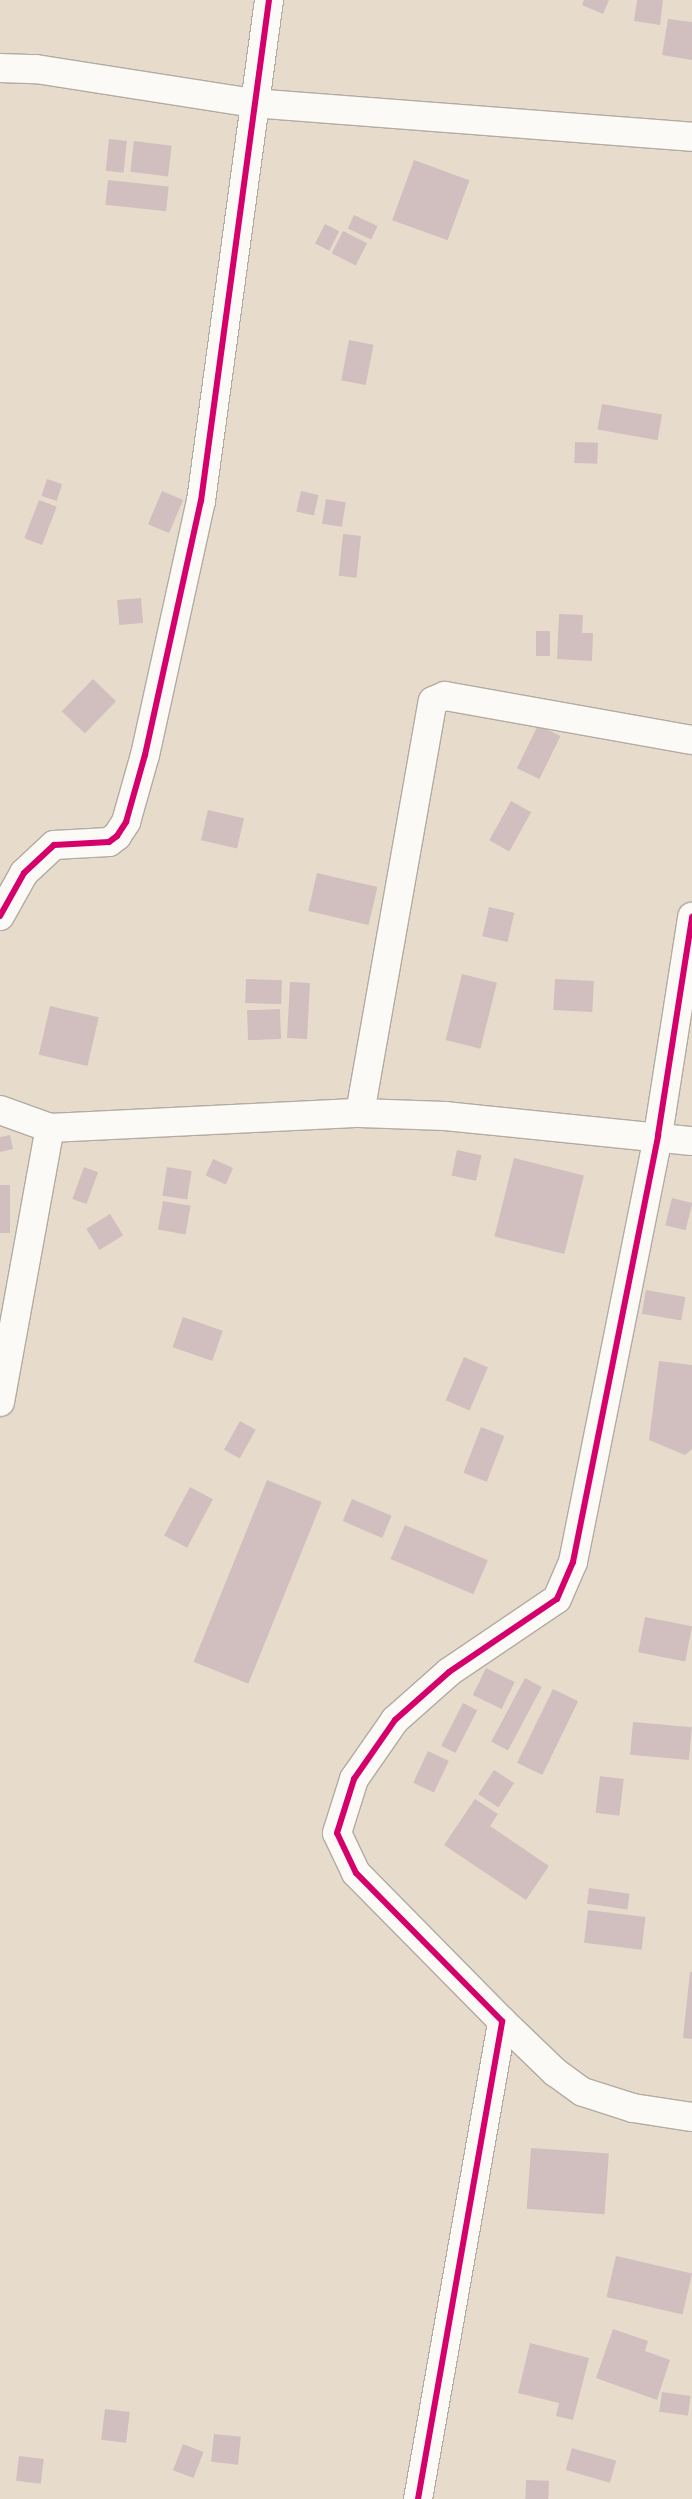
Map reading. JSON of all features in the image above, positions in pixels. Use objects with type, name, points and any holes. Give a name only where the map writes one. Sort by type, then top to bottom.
[{"type":"street","points":[[0,916],[24,873],[54,845],[108,842],[117,836],[126,822],[147,746],[201,501],[253,103],[269,0]]},
{"type":"street","points":[[0,68],[36,69],[253,103],[692,137]]},
{"type":"street","points":[[360,1114],[433,702],[445,696],[692,740]]},
{"type":"street","points":[[692,917],[658,1135],[573,1562],[557,1599],[449,1672],[395,1720],[354,1779],[337,1833],[356,1873],[555,2072],[583,2092],[633,2108],[692,2117]]},
{"type":"street","points":[[0,1110],[50,1128],[360,1114],[445,1116],[658,1135],[692,1141]]},
{"type":"street","points":[[0,1402],[50,1128]]},
{"type":"street","points":[[418,2499],[502,2021]]},
{"type":"building","points":[[584,0],[609,0],[603,14],[582,5]]},
{"type":"building","points":[[637,0],[663,0],[660,25],[634,21]]},
{"type":"building","points":[[668,19],[692,22],[692,60],[662,55]]},
{"type":"building","points":[[109,139],[127,141],[124,173],[106,171]]},
{"type":"building","points":[[134,141],[172,146],[168,176],[130,172]]},
{"type":"building","points":[[414,160],[469,180],[448,240],[392,220]]},
{"type":"building","points":[[108,180],[169,186],[166,211],[105,205]]},
{"type":"building","points":[[354,215],[378,226],[371,240],[348,229]]},
{"type":"building","points":[[325,224],[339,231],[329,251],[315,244]]},
{"type":"building","points":[[343,231],[367,243],[356,266],[332,253]]},
{"type":"building","points":[[349,340],[374,345],[366,385],[341,380]]},
{"type":"building","points":[[602,404],[662,415],[658,440],[597,430]]},
{"type":"building","points":[[575,442],[598,443],[597,464],[574,463]]},
{"type":"building","points":[[47,479],[62,484],[57,501],[41,496]]},
{"type":"building","points":[[162,491],[183,500],[169,533],[148,524]]},
{"type":"building","points":[[301,491],[319,495],[314,516],[296,511]]},
{"type":"building","points":[[326,499],[346,502],[342,527],[322,524]]},
{"type":"building","points":[[39,500],[57,507],[42,545],[24,538]]},
{"type":"building","points":[[343,534],[361,536],[357,578],[339,576]]},
{"type":"building","points":[[141,598],[143,623],[119,625],[117,600]]},
{"type":"building","points":[[559,614],[583,615],[582,633],[593,633],[592,661],[557,659]]},
{"type":"building","points":[[536,631],[550,631],[550,656],[536,656]]},
{"type":"building","points":[[93,679],[116,701],[85,734],[62,711]]},
{"type":"building","points":[[538,725],[560,736],[539,779],[517,768]]},
{"type":"building","points":[[511,801],[531,812],[509,852],[489,840]]},
{"type":"building","points":[[208,810],[244,818],[237,849],[201,840]]},
{"type":"building","points":[[317,873],[377,887],[369,925],[308,911]]},
{"type":"building","points":[[489,907],[514,913],[508,942],[482,936]]},
{"type":"building","points":[[462,974],[497,983],[480,1049],[446,1040]]},
{"type":"building","points":[[246,979],[282,980],[281,1004],[245,1003]]},
{"type":"building","points":[[555,979],[594,981],[592,1012],[553,1010]]},
{"type":"building","points":[[290,982],[310,983],[307,1039],[287,1038]]},
{"type":"building","points":[[50,1006],[99,1017],[87,1066],[39,1055]]},
{"type":"building","points":[[280,1009],[281,1039],[248,1040],[247,1010]]},
{"type":"building","points":[[10,1135],[13,1149],[0,1152],[0,1137]]},
{"type":"building","points":[[457,1150],[481,1155],[476,1181],[452,1175]]},
{"type":"building","points":[[514,1158],[584,1175],[564,1254],[494,1237]]},
{"type":"building","points":[[213,1159],[233,1168],[226,1184],[206,1175]]},
{"type":"building","points":[[84,1167],[98,1172],[86,1204],[72,1199]]},
{"type":"building","points":[[167,1167],[192,1171],[187,1200],[162,1196]]},
{"type":"building","points":[[0,1185],[10,1185],[10,1233],[0,1233]]},
{"type":"building","points":[[672,1198],[692,1203],[686,1230],[665,1225]]},
{"type":"building","points":[[163,1201],[191,1206],[186,1234],[158,1230]]},
{"type":"building","points":[[110,1214],[123,1235],[100,1250],[86,1229]]},
{"type":"building","points":[[646,1290],[685,1297],[681,1321],[642,1314]]},
{"type":"building","points":[[183,1317],[223,1331],[212,1361],[173,1347]]},
{"type":"building","points":[[464,1357],[488,1367],[470,1410],[446,1400]]},
{"type":"building","points":[[659,1361],[692,1365],[692,1449],[685,1455],[649,1440]]},
{"type":"building","points":[[240,1421],[256,1430],[240,1459],[224,1450]]},
{"type":"building","points":[[481,1427],[504,1436],[487,1482],[463,1473]]},
{"type":"building","points":[[267,1480],[322,1502],[248,1684],[194,1662]]},
{"type":"building","points":[[190,1487],[213,1499],[187,1548],[164,1536]]},
{"type":"building","points":[[352,1499],[392,1516],[382,1538],[343,1521]]},
{"type":"building","points":[[405,1525],[488,1560],[473,1594],[391,1559]]},
{"type":"building","points":[[645,1617],[692,1626],[685,1661],[638,1652]]},
{"type":"building","points":[[486,1668],[515,1682],[502,1709],[473,1695]]},
{"type":"building","points":[[525,1678],[542,1687],[508,1750],[491,1742]]},
{"type":"building","points":[[553,1689],[578,1701],[542,1775],[517,1763]]},
{"type":"building","points":[[463,1703],[477,1710],[455,1753],[441,1746]]},
{"type":"building","points":[[633,1722],[692,1727],[689,1760],[630,1755]]},
{"type":"building","points":[[428,1751],[449,1761],[434,1792],[413,1783]]},
{"type":"building","points":[[494,1770],[514,1783],[498,1807],[478,1794]]},
{"type":"building","points":[[600,1776],[624,1779],[619,1816],[595,1813]]},
{"type":"building","points":[[475,1799],[498,1814],[490,1826],[549,1866],[526,1900],[444,1845]]},
{"type":"building","points":[[589,1888],[630,1894],[627,1910],[587,1904]]},
{"type":"building","points":[[588,1910],[646,1917],[642,1950],[584,1943]]},
{"type":"building","points":[[690,1972],[692,1972],[692,2039],[683,2038]]},
{"type":"building","points":[[531,2148],[609,2153],[605,2214],[527,2209]]},
{"type":"building","points":[[616,2256],[692,2274],[683,2314],[607,2297]]},
{"type":"building","points":[[613,2329],[648,2341],[645,2351],[670,2360],[657,2400],[596,2378]]},
{"type":"building","points":[[530,2343],[589,2358],[573,2420],[556,2416],[559,2403],[518,2393]]},
{"type":"building","points":[[662,2392],[691,2396],[688,2416],[659,2412]]},
{"type":"building","points":[[105,2409],[130,2412],[126,2443],[101,2440]]},
{"type":"building","points":[[214,2434],[241,2437],[238,2465],[211,2462]]},
{"type":"building","points":[[183,2444],[204,2452],[194,2478],[173,2470]]},
{"type":"building","points":[[572,2448],[616,2461],[610,2483],[566,2470]]},
{"type":"building","points":[[19,2456],[44,2459],[41,2484],[16,2481]]},
{"type":"building","points":[[526,2480],[549,2481],[548,2499],[525,2499]]},
{"type":"cycle path","points":[[0,916],[24,873],[54,845],[109,842],[117,836],[126,822],[145,755],[201,501],[269,0]]},
{"type":"cycle path","points":[[418,2499],[502,2021],[356,1873],[337,1833],[354,1779],[395,1720],[449,1672],[557,1599],[573,1562],[658,1135],[692,917]]}]
